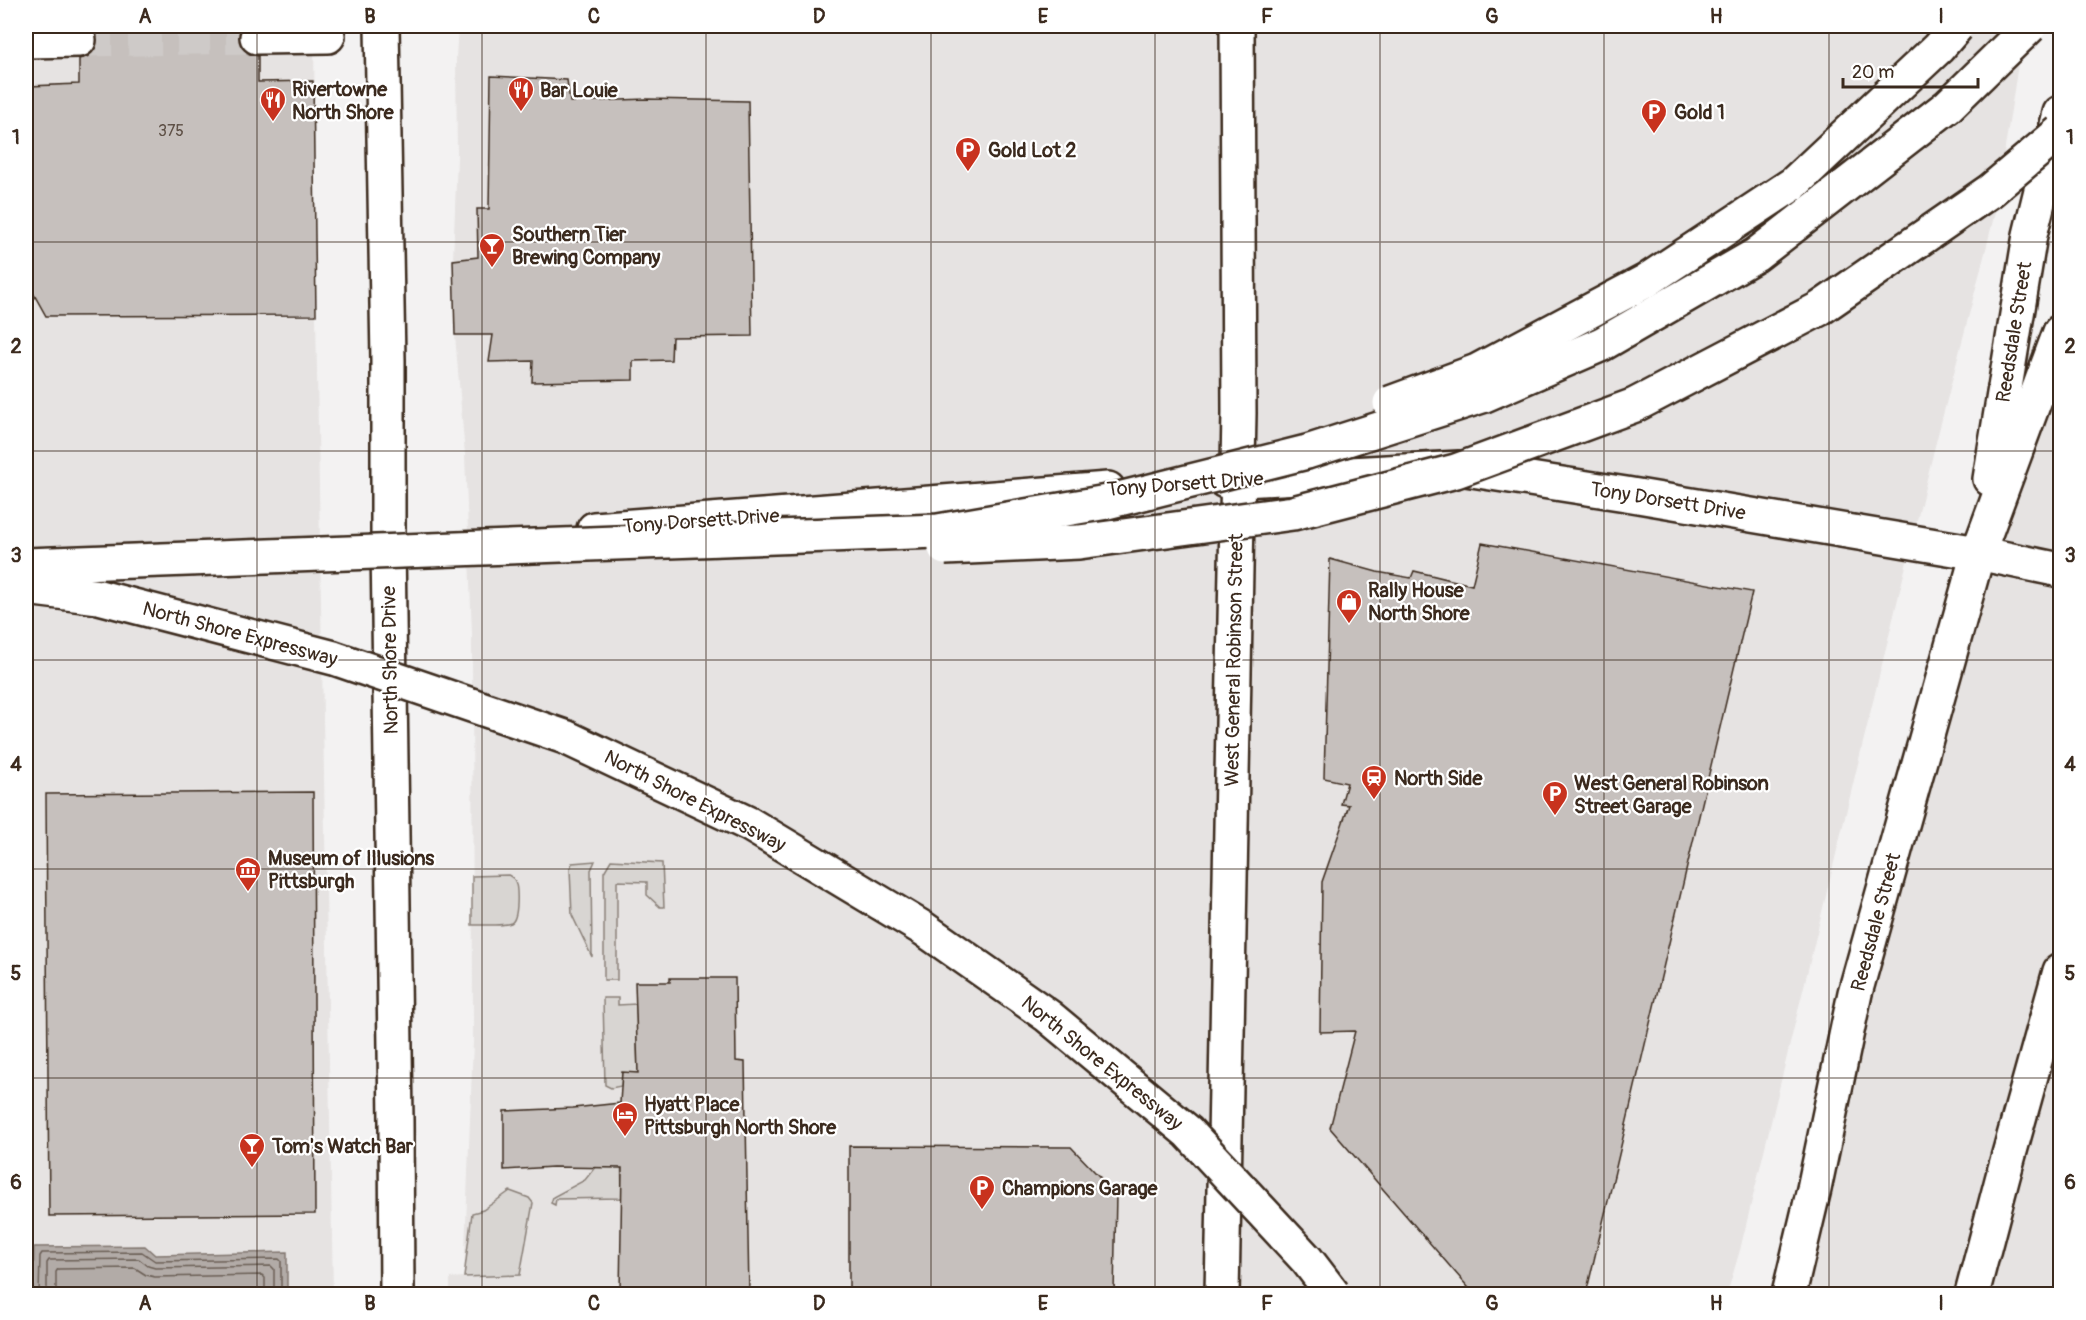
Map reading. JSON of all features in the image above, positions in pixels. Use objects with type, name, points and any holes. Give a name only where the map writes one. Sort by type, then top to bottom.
[{"type":"main road","name":"North Shore Drive","points":[[382,26],[388,360],[397,1294]]},
{"type":"main road","name":"West General Robinson Street","points":[[1222,1294],[1239,389],[1237,26]]},
{"type":"main road","points":[[610,551],[1083,497],[1298,437],[1477,371],[1646,281],[1793,184],[1938,48],[1957,26]]},
{"type":"main road","points":[[1107,502],[1289,446],[1455,383],[1596,314],[1785,187],[1948,53],[1974,26]]},
{"type":"main road","points":[[26,565],[938,531],[1107,502],[1307,452],[1482,396],[1602,344],[1756,255],[1948,106],[2030,26]]},
{"type":"main road","points":[[257,37],[328,36]]},
{"type":"main road","points":[[26,41],[79,40]]},
{"type":"main road","name":"Reedsdale Street","points":[[1978,553],[2030,235],[2061,113]]},
{"type":"main road","points":[[26,570],[177,568],[610,551],[918,549],[1079,542],[1293,513],[1456,471],[1635,405],[1819,309],[1990,191],[2061,132]]},
{"type":"main road","name":"Reedsdale Street","points":[[1789,1294],[1814,1190],[1855,993],[1978,553],[2061,332]]},
{"type":"main road","name":"Tony Dorsett Drive","points":[[388,544],[1237,480],[1459,468],[1978,553],[2061,570]]},
{"type":"main road","name":"North Shore Expressway","points":[[26,588],[79,596],[295,651],[516,721],[714,809],[867,895],[1001,988],[1148,1101],[1305,1266],[1328,1294]]},
{"type":"main road","name":"North Shore Expressway","points":[[26,588],[99,597],[334,658],[565,737],[749,824],[924,929],[1048,1016],[1188,1132],[1307,1260],[1333,1294]]},
{"type":"main road","points":[[1972,1294],[2061,971]]},
{"type":"shaded area","points":[[26,26],[314,26],[316,315],[333,1294],[26,1294]]},
{"type":"shaded area","points":[[458,26],[2024,26],[1995,212],[1934,450],[1740,1250],[1727,1294],[450,1294],[450,1278],[464,1277],[473,1041],[472,634],[465,455],[455,335],[453,260]]},
{"type":"shaded area","points":[[2060,332],[2060,1294],[1789,1294],[1855,993]]},
{"type":"shaded area","points":[[611,860],[662,863],[664,907],[660,907],[647,895],[647,882],[617,881],[617,980],[604,980],[604,872]]},
{"type":"shaded area","points":[[595,861],[591,870],[592,957],[572,915],[570,869],[572,863]]},
{"type":"shaded area","points":[[508,875],[514,880],[517,890],[517,910],[514,920],[503,925],[472,925],[472,876]]},
{"type":"shaded area","points":[[603,998],[618,998],[618,1005],[636,1004],[638,1073],[622,1073],[621,1086],[611,1088],[605,1085]]},
{"type":"shaded area","points":[[621,1151],[622,1198],[556,1199],[555,1205],[551,1203],[553,1197],[585,1180],[596,1166]]},
{"type":"shaded area","points":[[510,1191],[529,1198],[533,1203],[520,1275],[464,1277],[472,1213],[483,1210]]},
{"type":"water","points":[[145,1246],[155,1255],[287,1252],[287,1294],[33,1294],[34,1247]]},
{"type":"building","points":[[90,26],[243,26],[238,38],[247,53],[258,56],[258,82],[313,81],[316,315],[46,316],[31,289],[29,86],[79,84],[79,59],[89,56],[95,50],[98,40],[95,31]]},
{"type":"building","points":[[491,76],[567,80],[570,102],[646,99],[748,101],[752,336],[672,337],[671,360],[633,361],[633,380],[532,382],[533,361],[489,362],[493,335],[455,335],[453,260],[478,257],[477,209],[489,209]]},
{"type":"building","name":"West General Robinson Street Garage","points":[[1482,543],[1752,592],[1586,1294],[1474,1294],[1330,1128],[1355,1031],[1320,1032],[1322,882],[1349,805],[1341,804],[1347,783],[1324,778],[1330,559],[1377,572],[1411,578],[1414,571],[1472,585]]},
{"type":"building","points":[[313,792],[315,1214],[49,1216],[46,794]]},
{"type":"building","name":"Hyatt Place Pittsburgh North Shore","points":[[670,978],[735,978],[736,1061],[745,1062],[749,1294],[620,1294],[622,1168],[553,1167],[504,1170],[504,1111],[620,1103],[622,1072],[638,1073],[635,982],[670,982]]},
{"type":"building","name":"Champions Garage","points":[[849,1146],[1071,1147],[1116,1194],[1114,1294],[849,1294]]},
{"type":"tunnel","points":[[79,40],[257,37]]},
{"type":"place","name":"Bar Louie","points":[[521,113]]},
{"type":"place","name":"Rivertowne North Shore","points":[[273,123]]},
{"type":"place","name":"Gold 1","points":[[1654,135]]},
{"type":"place","name":"Gold Lot 2","points":[[968,173]]},
{"type":"place","name":"Southern Tier Brewing Company","points":[[492,269]]},
{"type":"place","name":"Rally House North Shore","points":[[1349,625]]},
{"type":"place","name":"North Side","points":[[1374,801]]},
{"type":"place","name":"West General Robinson Street Garage","points":[[1555,817]]},
{"type":"place","name":"Museum of Illusions Pittsburgh","points":[[248,893]]},
{"type":"place","name":"Hyatt Place Pittsburgh North Shore","points":[[625,1138]]},
{"type":"place","name":"Tom's Watch Bar","points":[[252,1169]]},
{"type":"place","name":"Champions Garage","points":[[982,1211]]}]
